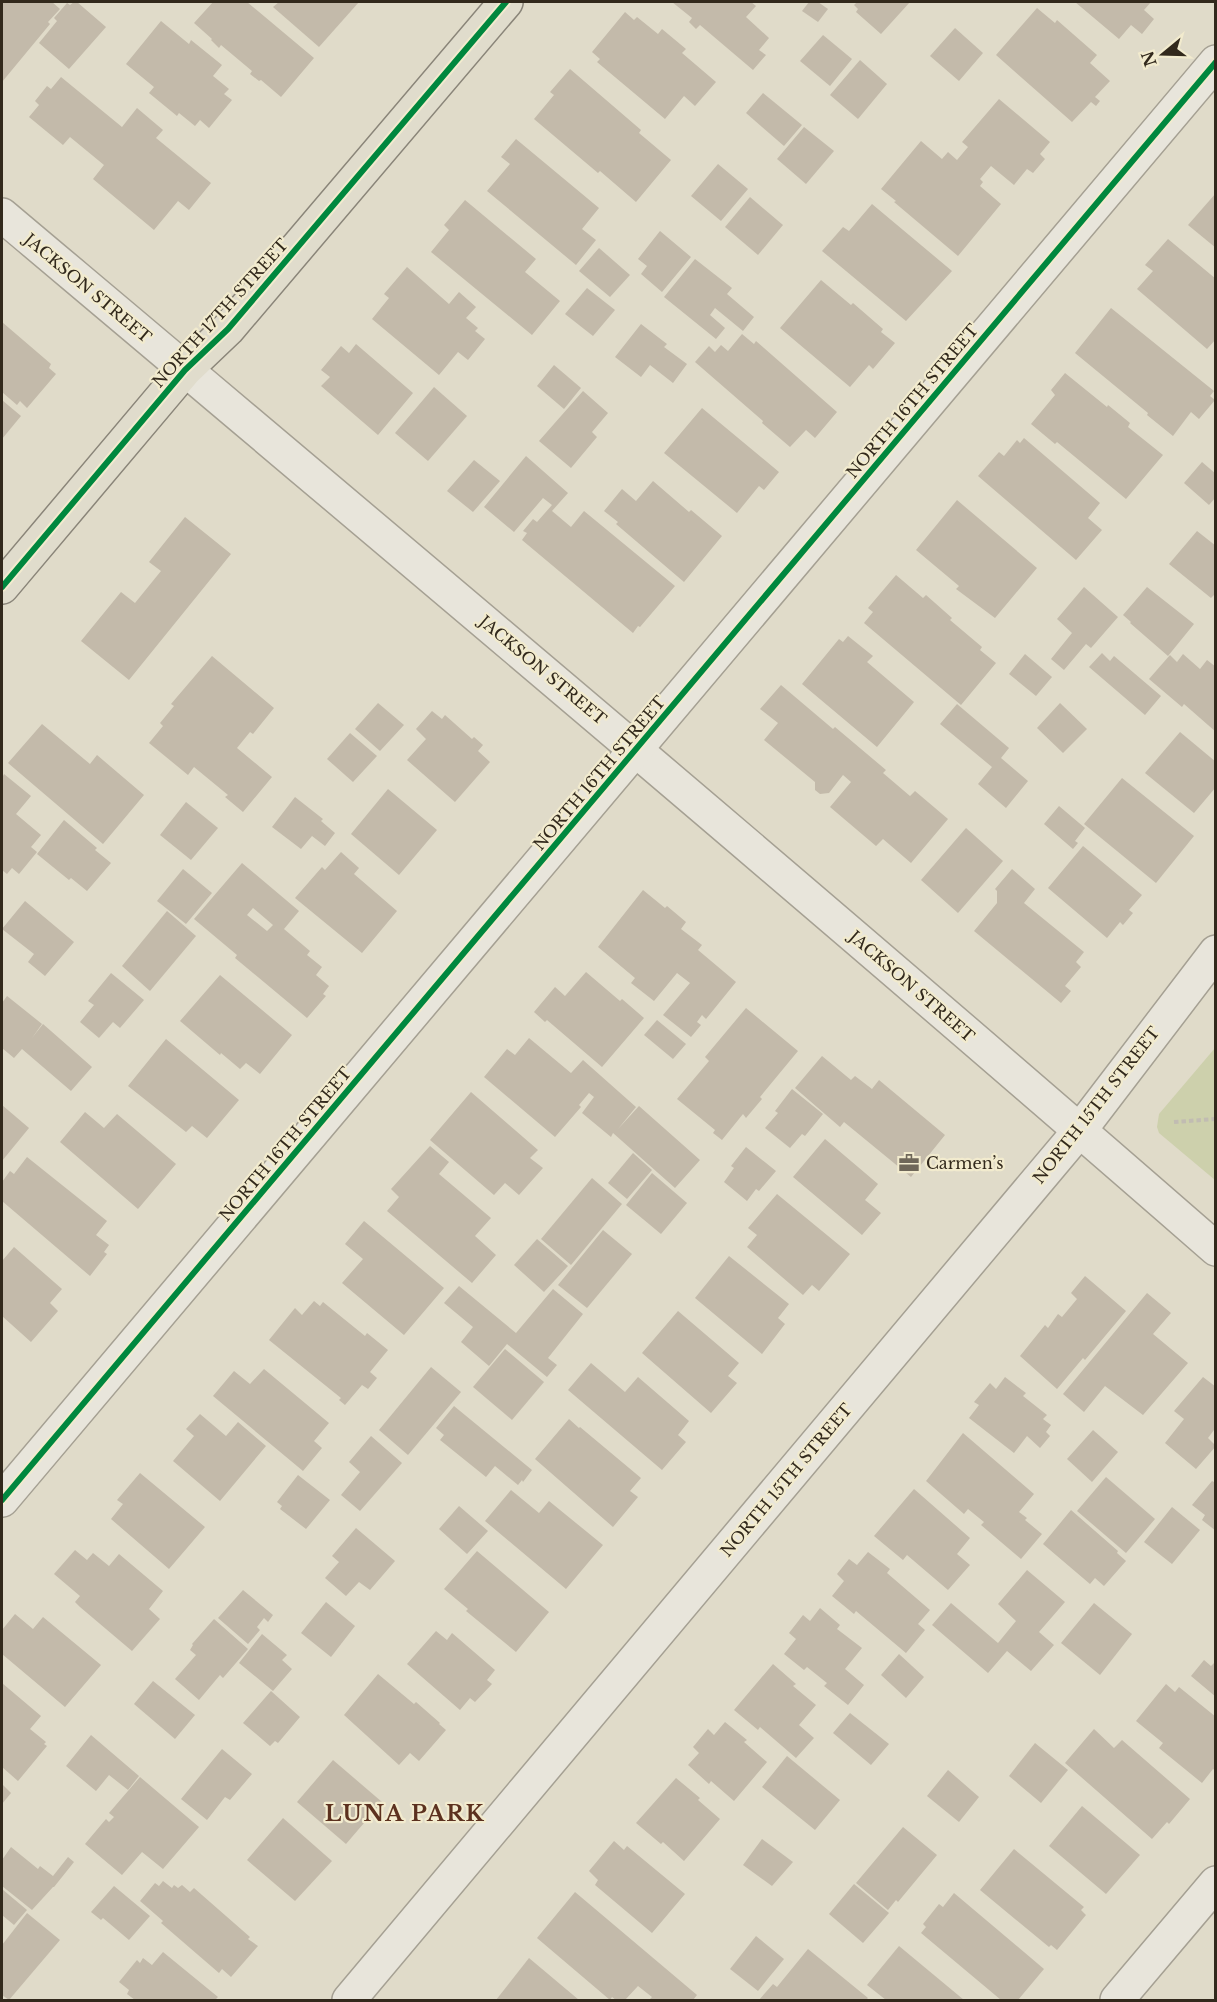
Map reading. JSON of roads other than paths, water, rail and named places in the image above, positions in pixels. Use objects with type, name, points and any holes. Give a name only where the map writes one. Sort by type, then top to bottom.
[{"type":"main road","name":"NORTH 17TH STREET","points":[[2,587],[185,370],[228,329],[506,2]]},
{"type":"street","name":"NORTH 16TH STREET","points":[[2,1500],[1215,62]]},
{"type":"street","name":"JACKSON STREET","points":[[2,215],[636,749],[1080,1130],[1215,1249]]},
{"type":"street","name":"NORTH 15TH STREET","points":[[348,2001],[1080,1130],[1215,952]]},
{"type":"street","points":[[1117,2001],[1215,1883]]},
{"type":"place","name":"Carmen’s","points":[[909,1163]]},
{"type":"district","name":"LUNA PARK","points":[[405,1813]]}]
